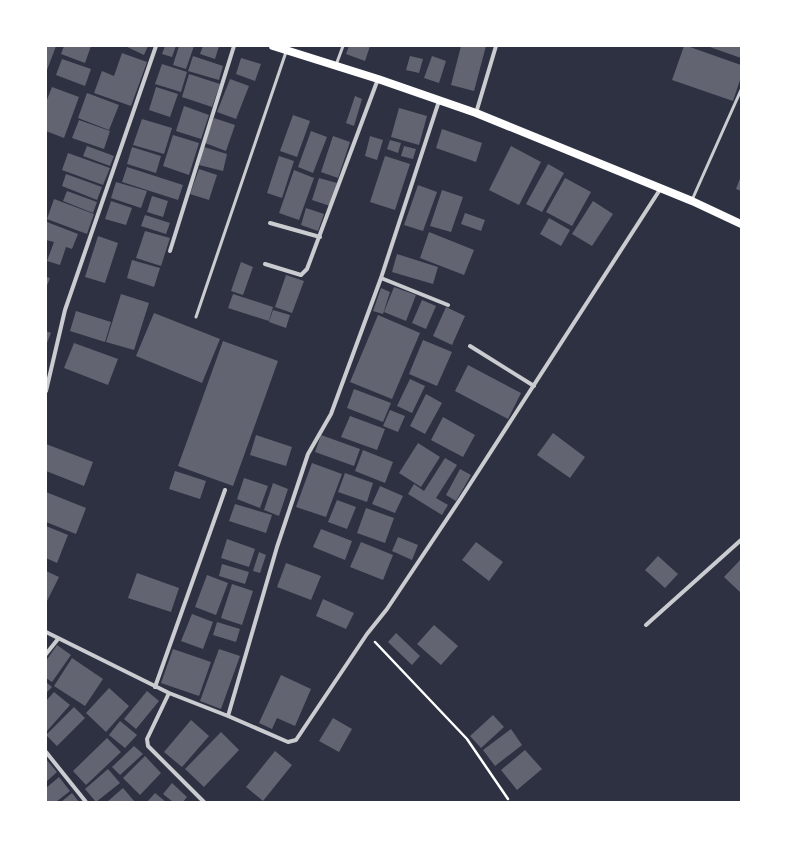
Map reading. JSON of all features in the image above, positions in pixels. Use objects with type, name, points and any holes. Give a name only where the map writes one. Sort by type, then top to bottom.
[{"type":"main road","points":[[273,46],[476,113],[661,188],[741,224]]},
{"type":"street","points":[[46,391],[65,310],[156,46]]},
{"type":"street","points":[[170,251],[234,46]]},
{"type":"street","points":[[476,113],[496,46]]},
{"type":"street","points":[[265,264],[301,275],[307,269],[378,80]]},
{"type":"street","points":[[228,716],[277,547],[308,454],[332,414],[381,278],[440,100]]},
{"type":"street","points":[[46,632],[155,687],[288,742],[296,740],[367,634],[387,609],[461,498],[661,188]]},
{"type":"street","points":[[270,222],[320,237]]},
{"type":"street","points":[[381,278],[448,305]]},
{"type":"street","points":[[470,346],[534,386]]},
{"type":"street","points":[[155,687],[225,490]]},
{"type":"street","points":[[646,625],[741,540]]},
{"type":"street","points":[[46,654],[58,639]]},
{"type":"street","points":[[169,693],[147,739],[148,746],[204,802]]},
{"type":"street","points":[[46,752],[86,802]]},
{"type":"lane","points":[[336,66],[343,46]]},
{"type":"lane","points":[[196,317],[286,50]]},
{"type":"lane","points":[[692,201],[741,90]]},
{"type":"path","points":[[367,634],[467,739],[508,799]]},
{"type":"building","points":[[46,46],[56,46],[47,70],[46,70]]},
{"type":"building","points":[[64,46],[91,46],[85,63],[61,54]]},
{"type":"building","points":[[125,46],[148,46],[144,55]]},
{"type":"building","points":[[165,46],[176,46],[172,57],[162,54]]},
{"type":"building","points":[[179,46],[194,46],[186,69],[173,65]]},
{"type":"building","points":[[203,46],[219,46],[215,59],[200,54]]},
{"type":"building","points":[[349,46],[370,46],[365,61],[346,54]]},
{"type":"building","points":[[461,46],[486,46],[474,91],[451,85]]},
{"type":"building","points":[[684,46],[741,65],[741,77],[733,101],[672,80]]},
{"type":"building","points":[[707,46],[741,46],[741,58]]},
{"type":"building","points":[[122,53],[147,62],[131,106],[94,93],[102,71],[114,76]]},
{"type":"building","points":[[193,56],[223,66],[219,80],[188,71]]},
{"type":"building","points":[[410,56],[423,59],[419,73],[406,70]]},
{"type":"building","points":[[432,56],[446,61],[439,83],[424,78]]},
{"type":"building","points":[[241,58],[261,64],[255,81],[236,74]]},
{"type":"building","points":[[62,59],[91,69],[85,86],[56,75]]},
{"type":"building","points":[[162,64],[187,72],[181,92],[155,84]]},
{"type":"building","points":[[189,74],[220,84],[212,107],[182,97]]},
{"type":"building","points":[[230,79],[249,86],[236,119],[217,112]]},
{"type":"building","points":[[52,87],[79,97],[64,138],[46,131],[46,102]]},
{"type":"building","points":[[156,87],[178,94],[170,117],[149,110]]},
{"type":"building","points":[[87,93],[119,105],[109,130],[78,118]]},
{"type":"building","points":[[355,96],[362,99],[354,126],[346,123]]},
{"type":"building","points":[[184,106],[209,115],[201,139],[176,131]]},
{"type":"building","points":[[399,108],[427,116],[419,145],[391,137]]},
{"type":"building","points":[[293,115],[310,121],[297,157],[280,151]]},
{"type":"building","points":[[214,118],[235,125],[226,151],[205,143]]},
{"type":"building","points":[[142,119],[172,128],[164,154],[133,145]]},
{"type":"building","points":[[79,120],[110,131],[104,149],[72,138]]},
{"type":"building","points":[[442,129],[482,143],[476,162],[436,148]]},
{"type":"building","points":[[311,131],[327,137],[313,173],[298,167]]},
{"type":"building","points":[[173,135],[199,143],[189,175],[163,166]]},
{"type":"building","points":[[333,136],[350,142],[338,178],[321,172]]},
{"type":"building","points":[[370,136],[383,140],[377,160],[365,156]]},
{"type":"building","points":[[390,140],[401,143],[398,153],[387,149]]},
{"type":"building","points":[[87,146],[114,156],[110,166],[83,156]]},
{"type":"building","points":[[404,146],[416,149],[413,159],[401,156]]},
{"type":"building","points":[[511,146],[541,162],[519,205],[489,190]]},
{"type":"building","points":[[132,147],[161,156],[156,173],[127,164]]},
{"type":"building","points":[[204,147],[227,154],[223,171],[199,165]]},
{"type":"building","points":[[68,153],[110,168],[103,185],[62,170]]},
{"type":"building","points":[[279,156],[294,161],[282,198],[267,193]]},
{"type":"building","points":[[385,156],[410,164],[395,210],[370,202]]},
{"type":"building","points":[[548,164],[564,173],[542,212],[526,204]]},
{"type":"building","points":[[127,167],[183,185],[178,200],[122,182]]},
{"type":"building","points":[[199,169],[217,175],[209,200],[190,194]]},
{"type":"building","points":[[294,170],[314,178],[299,220],[279,213]]},
{"type":"building","points":[[66,174],[102,187],[97,200],[62,186]]},
{"type":"building","points":[[741,176],[741,191],[736,189]]},
{"type":"building","points":[[319,178],[337,183],[330,206],[312,200]]},
{"type":"building","points":[[565,178],[591,192],[572,226],[546,212]]},
{"type":"building","points":[[116,182],[147,191],[141,208],[111,198]]},
{"type":"building","points":[[418,185],[437,192],[423,231],[404,225]]},
{"type":"building","points":[[442,190],[463,197],[451,232],[430,226]]},
{"type":"building","points":[[67,191],[97,202],[93,213],[63,201]]},
{"type":"building","points":[[152,196],[168,201],[163,217],[147,212]]},
{"type":"building","points":[[54,199],[94,214],[87,234],[47,219]]},
{"type":"building","points":[[111,201],[132,208],[126,225],[105,219]]},
{"type":"building","points":[[593,201],[613,214],[592,246],[572,234]]},
{"type":"building","points":[[306,208],[324,214],[318,231],[301,225]]},
{"type":"building","points":[[465,213],[485,220],[481,231],[461,224]]},
{"type":"building","points":[[145,215],[170,223],[166,234],[141,226]]},
{"type":"building","points":[[549,218],[570,230],[561,246],[540,234]]},
{"type":"building","points":[[47,222],[78,234],[72,249],[66,247],[60,265],[47,261],[54,242],[46,240]]},
{"type":"building","points":[[145,231],[170,238],[161,266],[136,258]]},
{"type":"building","points":[[429,232],[474,250],[464,275],[420,258]]},
{"type":"building","points":[[98,236],[118,243],[105,283],[85,277]]},
{"type":"building","points":[[397,254],[438,267],[433,284],[392,272]]},
{"type":"building","points":[[132,260],[160,268],[154,287],[127,278]]},
{"type":"building","points":[[241,262],[253,267],[243,295],[231,291]]},
{"type":"building","points":[[286,275],[304,281],[292,313],[275,307]]},
{"type":"building","points":[[46,277],[50,278],[46,288]]},
{"type":"building","points":[[394,287],[416,295],[406,321],[384,312]]},
{"type":"building","points":[[381,288],[390,292],[383,314],[373,311]]},
{"type":"building","points":[[121,294],[149,303],[134,350],[106,342]]},
{"type":"building","points":[[233,294],[273,307],[269,321],[228,308]]},
{"type":"building","points":[[422,300],[436,306],[426,329],[412,323]]},
{"type":"building","points":[[446,307],[465,316],[452,345],[433,336]]},
{"type":"building","points":[[273,310],[290,315],[286,328],[269,322]]},
{"type":"building","points":[[76,311],[111,322],[105,342],[70,331]]},
{"type":"building","points":[[154,313],[220,339],[202,383],[136,356]]},
{"type":"building","points":[[378,315],[420,333],[392,399],[350,382]]},
{"type":"building","points":[[46,331],[51,333],[46,345]]},
{"type":"building","points":[[423,340],[452,352],[437,386],[409,374]]},
{"type":"building","points":[[223,341],[278,361],[233,486],[178,466]]},
{"type":"building","points":[[74,343],[118,359],[108,385],[64,368]]},
{"type":"building","points":[[468,365],[521,393],[508,419],[455,391]]},
{"type":"building","points":[[410,379],[425,386],[412,413],[397,406]]},
{"type":"building","points":[[354,389],[391,403],[383,422],[347,408]]},
{"type":"building","points":[[426,394],[442,403],[425,434],[410,426]]},
{"type":"building","points":[[390,410],[405,416],[398,432],[383,426]]},
{"type":"building","points":[[350,416],[385,429],[377,450],[341,437]]},
{"type":"building","points":[[443,417],[475,435],[463,457],[431,440]]},
{"type":"building","points":[[553,433],[585,457],[570,478],[537,455]]},
{"type":"building","points":[[256,435],[292,447],[286,466],[250,455]]},
{"type":"building","points":[[321,435],[360,449],[354,466],[315,452]]},
{"type":"building","points":[[418,443],[440,457],[421,487],[399,473]]},
{"type":"building","points":[[46,444],[93,462],[84,486],[46,471]]},
{"type":"building","points":[[363,450],[393,462],[385,483],[355,471]]},
{"type":"building","points":[[445,458],[457,465],[436,498],[448,505],[442,515],[408,494],[414,484],[424,491]]},
{"type":"building","points":[[312,463],[342,474],[326,517],[296,507]]},
{"type":"building","points":[[460,469],[471,475],[456,501],[446,495]]},
{"type":"building","points":[[175,471],[206,481],[200,499],[169,489]]},
{"type":"building","points":[[345,473],[373,483],[367,502],[338,492]]},
{"type":"building","points":[[244,478],[268,486],[260,508],[237,499]]},
{"type":"building","points":[[273,483],[288,489],[279,516],[264,510]]},
{"type":"building","points":[[380,486],[403,496],[395,513],[372,504]]},
{"type":"building","points":[[46,492],[86,508],[76,534],[46,522]]},
{"type":"building","points":[[337,500],[356,507],[347,529],[328,522]]},
{"type":"building","points":[[235,504],[272,515],[266,533],[229,521]]},
{"type":"building","points":[[366,508],[394,518],[385,543],[357,533]]},
{"type":"building","points":[[46,526],[68,535],[57,563],[46,558]]},
{"type":"building","points":[[321,529],[352,541],[345,560],[313,547]]},
{"type":"building","points":[[398,537],[418,545],[412,560],[392,551]]},
{"type":"building","points":[[227,539],[255,549],[249,567],[221,558]]},
{"type":"building","points":[[361,542],[393,555],[383,580],[350,567]]},
{"type":"building","points":[[476,542],[503,562],[489,581],[462,560]]},
{"type":"building","points":[[259,552],[266,555],[260,573],[253,571]]},
{"type":"building","points":[[658,556],[678,574],[665,588],[645,570]]},
{"type":"building","points":[[741,559],[741,593],[724,577]]},
{"type":"building","points":[[286,563],[321,576],[311,600],[277,587]]},
{"type":"building","points":[[222,564],[249,572],[245,584],[219,576]]},
{"type":"building","points":[[46,571],[59,577],[46,603]]},
{"type":"building","points":[[137,573],[179,588],[171,612],[128,598]]},
{"type":"building","points":[[207,575],[228,583],[216,615],[195,607]]},
{"type":"building","points":[[232,584],[253,591],[242,625],[221,618]]},
{"type":"building","points":[[323,599],[354,613],[346,629],[316,616]]},
{"type":"building","points":[[192,614],[213,622],[203,649],[181,641]]},
{"type":"building","points":[[217,622],[240,629],[236,642],[213,635]]},
{"type":"building","points":[[434,625],[458,646],[441,665],[417,644]]},
{"type":"building","points":[[396,633],[420,656],[412,665],[388,642]]},
{"type":"building","points":[[57,645],[71,655],[52,682],[46,678],[46,661]]},
{"type":"building","points":[[173,649],[211,662],[199,696],[161,683]]},
{"type":"building","points":[[219,649],[240,656],[221,709],[200,701]]},
{"type":"building","points":[[72,658],[103,679],[85,706],[54,686]]},
{"type":"building","points":[[281,675],[311,689],[295,726],[277,718],[272,729],[259,723]]},
{"type":"building","points":[[46,682],[52,687],[46,693]]},
{"type":"building","points":[[109,688],[129,706],[106,732],[86,713]]},
{"type":"building","points":[[147,691],[159,701],[136,729],[124,719]]},
{"type":"building","points":[[54,692],[70,705],[47,731],[46,701]]},
{"type":"building","points":[[74,707],[85,718],[57,746],[46,735]]},
{"type":"building","points":[[493,715],[504,727],[481,748],[470,736]]},
{"type":"building","points":[[333,718],[352,729],[339,752],[319,741]]},
{"type":"building","points":[[191,720],[209,736],[182,767],[164,752]]},
{"type":"building","points":[[120,721],[137,735],[125,748],[109,735]]},
{"type":"building","points":[[511,729],[522,745],[495,766],[483,750]]},
{"type":"building","points":[[221,732],[239,750],[204,787],[185,769]]},
{"type":"building","points":[[107,738],[121,752],[86,785],[73,771]]},
{"type":"building","points":[[134,746],[143,754],[120,775],[112,767]]},
{"type":"building","points":[[525,750],[542,769],[517,790],[501,770]]},
{"type":"building","points":[[275,751],[292,765],[263,801],[246,787]]},
{"type":"building","points":[[145,756],[161,773],[140,795],[123,778]]},
{"type":"building","points":[[46,759],[57,772],[46,782]]},
{"type":"building","points":[[108,769],[120,783],[96,802],[85,789]]},
{"type":"building","points":[[59,777],[70,791],[56,802],[46,802],[46,788]]},
{"type":"building","points":[[172,783],[187,797],[183,802],[173,802],[163,794]]},
{"type":"building","points":[[123,788],[135,802],[107,802]]},
{"type":"building","points":[[72,793],[79,802],[61,802]]},
{"type":"building","points":[[155,793],[166,802],[147,802]]}]
